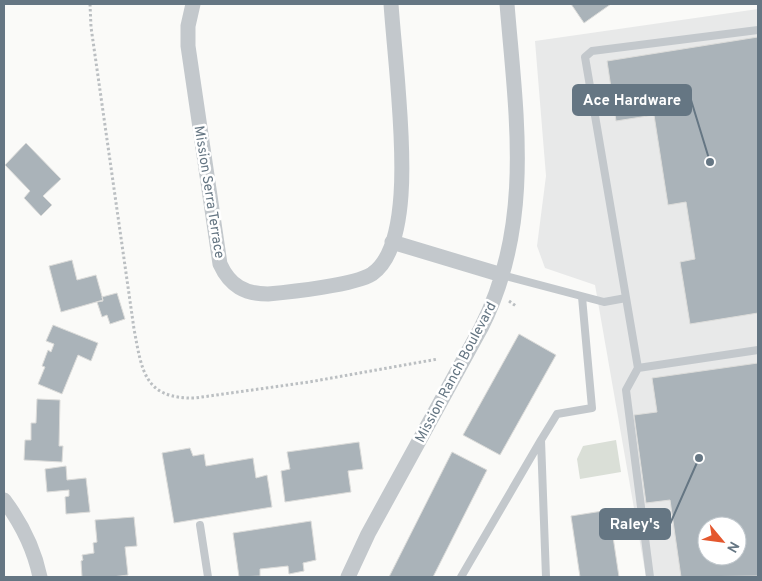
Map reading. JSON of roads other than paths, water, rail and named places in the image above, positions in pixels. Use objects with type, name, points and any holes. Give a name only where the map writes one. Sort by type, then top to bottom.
[{"type":"street","name":"Mission Serra Terrace","points":[[193,4],[188,26],[188,46],[220,264],[230,281],[246,292],[256,294],[268,294],[363,279],[378,270],[388,253],[401,197],[403,162],[392,4]]},
{"type":"street","name":"Mission Ranch Boulevard","points":[[348,577],[368,534],[488,315],[502,275],[515,219],[517,182],[516,126],[507,4]]},
{"type":"street","points":[[392,242],[502,275]]},
{"type":"street","points":[[4,500],[24,529],[31,545],[40,577]]},
{"type":"lane","points":[[650,577],[626,390],[638,368],[585,57],[592,51],[758,30]]},
{"type":"lane","points":[[502,275],[604,302],[626,298]]},
{"type":"lane","points":[[461,577],[557,414],[592,408],[582,297]]},
{"type":"lane","points":[[638,368],[758,350]]},
{"type":"lane","points":[[541,440],[546,577]]},
{"type":"lane","points":[[200,526],[208,577]]},
{"type":"place","name":"Ace Hardware","points":[[710,162]]},
{"type":"place","name":"Raley's","points":[[699,458]]}]
